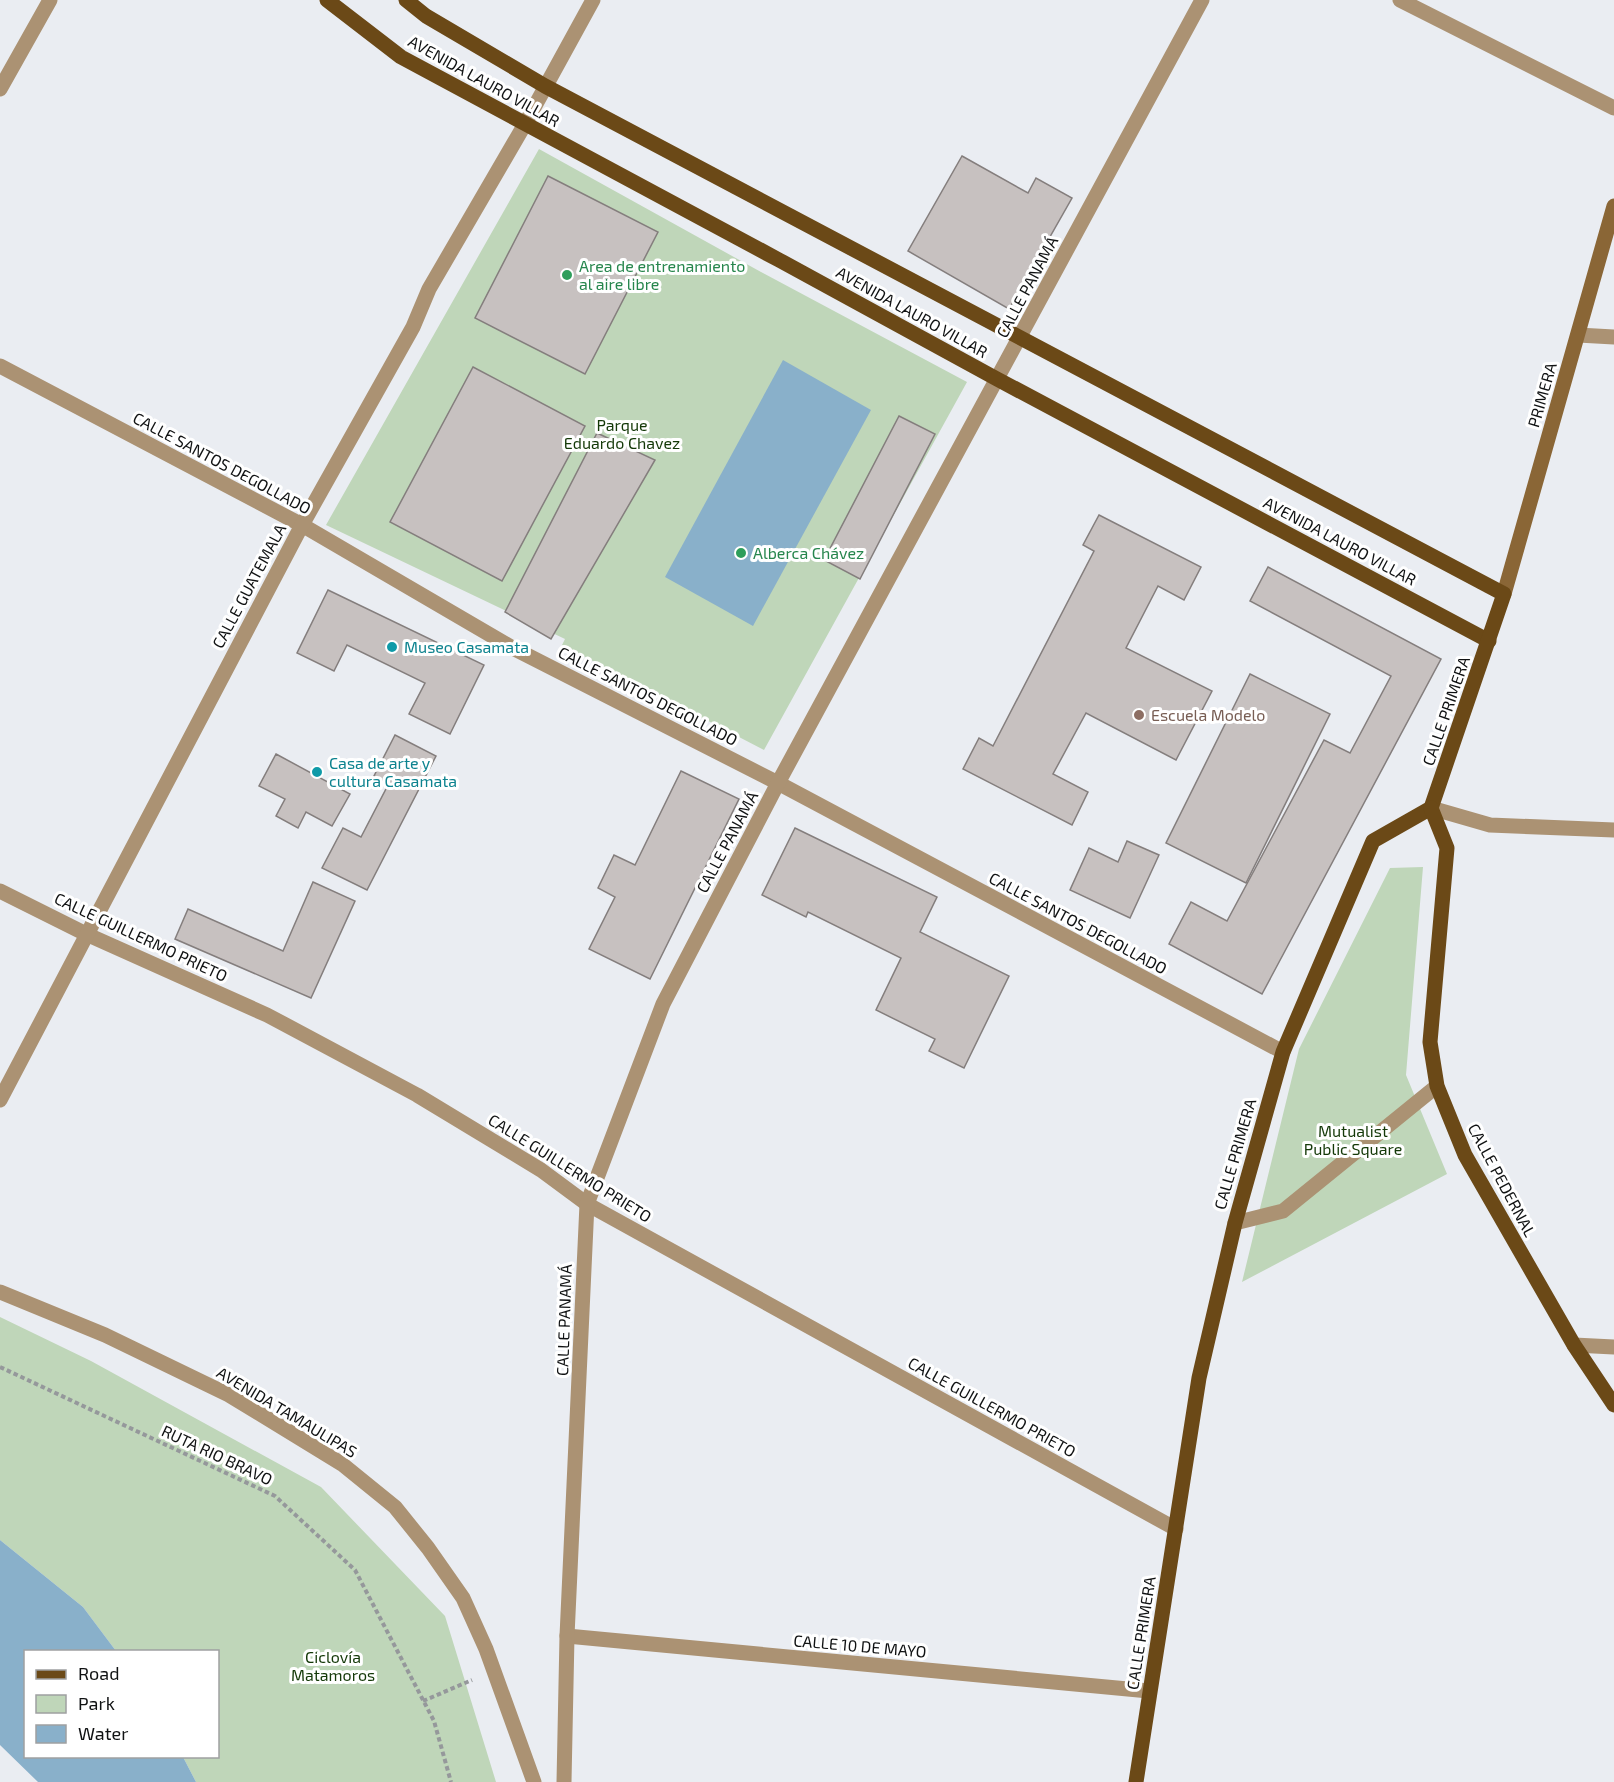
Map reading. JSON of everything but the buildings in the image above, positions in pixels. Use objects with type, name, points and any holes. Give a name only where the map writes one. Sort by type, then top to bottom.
[{"type":"main road","name":"AVENIDA LAURO VILLAR","points":[[327,0],[401,57],[997,379],[1489,640]]},
{"type":"main road","name":"AVENIDA LAURO VILLAR","points":[[406,0],[426,16],[545,86],[1504,594]]},
{"type":"main road","name":"PRIMERA","points":[[1504,594],[1614,206]]},
{"type":"main road","name":"CALLE PRIMERA","points":[[1136,1782],[1199,1378],[1235,1223],[1282,1052],[1373,841],[1431,808],[1504,594]]},
{"type":"main road","name":"CALLE PEDERNAL","points":[[1431,808],[1447,848],[1430,1042],[1437,1086],[1465,1155],[1574,1345],[1614,1405]]},
{"type":"street","points":[[0,89],[50,0]]},
{"type":"street","name":"CALLE GUATEMALA","points":[[0,1100],[302,525],[413,327],[429,289],[525,124],[593,0]]},
{"type":"street","name":"CALLE PANAMÁ","points":[[564,1782],[567,1636],[587,1204],[663,1004],[778,783],[1202,0]]},
{"type":"street","points":[[1400,0],[1614,108]]},
{"type":"street","points":[[1578,335],[1614,337]]},
{"type":"street","name":"CALLE SANTOS DEGOLLADO","points":[[0,366],[302,525],[511,647],[778,783],[1282,1052]]},
{"type":"street","points":[[1431,808],[1490,825],[1614,830]]},
{"type":"street","name":"CALLE GUILLERMO PRIETO","points":[[0,891],[87,934],[267,1015],[407,1089],[541,1170],[587,1204],[1176,1530]]},
{"type":"street","points":[[1235,1223],[1283,1211],[1437,1086]]},
{"type":"street","name":"AVENIDA TAMAULIPAS","points":[[0,1292],[105,1335],[229,1395],[342,1464],[395,1507],[428,1548],[463,1598],[494,1670],[534,1782]]},
{"type":"street","points":[[1574,1345],[1614,1347]]},
{"type":"street","name":"CALLE 10 DE MAYO","points":[[567,1636],[1149,1691]]},
{"type":"path","name":"RUTA RIO BRAVO","points":[[0,1367],[275,1496],[356,1570],[434,1721],[451,1782]]},
{"type":"path","points":[[423,1701],[494,1670]]},
{"type":"green space","name":"Parque Eduardo Chavez","points":[[539,149],[761,272],[967,382],[764,750],[562,645],[565,639],[326,525]]},
{"type":"green space","name":"Mutualist Public Square","points":[[1423,867],[1406,1075],[1447,1174],[1242,1282],[1299,1049],[1390,868]]},
{"type":"green space","name":"Ciclovía Matamoros","points":[[0,1317],[91,1361],[321,1487],[445,1616],[496,1782],[196,1782],[184,1758],[219,1758],[219,1650],[115,1650],[83,1607],[0,1540]]},
{"type":"water","points":[[783,360],[871,410],[753,626],[665,577]]},
{"type":"water","points":[[0,1540],[83,1607],[115,1650],[24,1650],[24,1758],[184,1758],[196,1782],[38,1782],[0,1745]]},
{"type":"place","name":"Area de entrenamiento al aire libre","points":[[567,275]]},
{"type":"place","name":"Alberca Chávez","points":[[741,553]]},
{"type":"place","name":"Museo Casamata","points":[[392,647]]},
{"type":"place","name":"Escuela Modelo","points":[[1139,715]]},
{"type":"place","name":"Casa de arte y cultura Casamata","points":[[317,772]]}]
